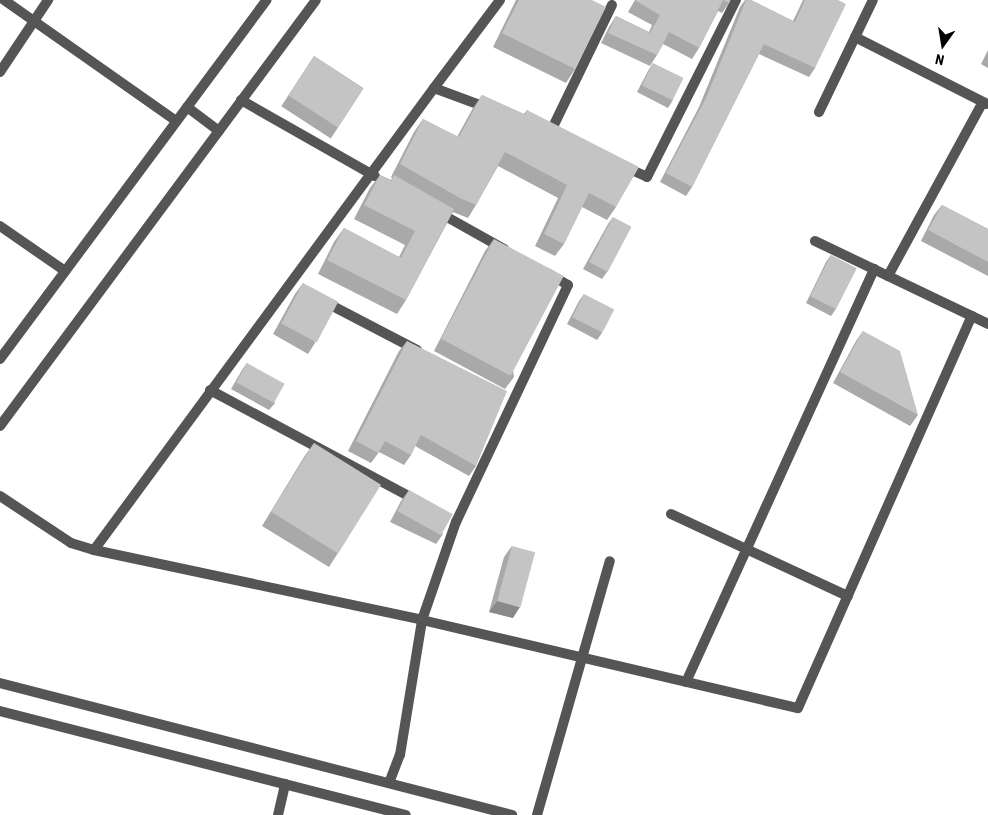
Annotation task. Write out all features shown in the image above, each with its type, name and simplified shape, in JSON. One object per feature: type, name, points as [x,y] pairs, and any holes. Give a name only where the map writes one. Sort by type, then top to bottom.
[{"type":"street","points":[[4,0],[176,121]]},
{"type":"street","points":[[0,72],[48,0]]},
{"type":"street","points":[[0,359],[267,0]]},
{"type":"street","points":[[0,426],[316,0]]},
{"type":"street","points":[[94,550],[210,390],[294,286],[371,174],[500,0]]},
{"type":"street","points":[[612,160],[647,177],[736,0]]},
{"type":"street","points":[[819,112],[873,0]]},
{"type":"street","points":[[551,131],[612,5]]},
{"type":"street","points":[[855,37],[985,103],[888,276]]},
{"type":"street","points":[[434,88],[501,111]]},
{"type":"street","points":[[242,100],[388,184]]},
{"type":"street","points":[[187,107],[219,131]]},
{"type":"street","points":[[431,208],[517,256]]},
{"type":"street","points":[[0,226],[65,271]]},
{"type":"street","points":[[815,241],[988,324]]},
{"type":"street","points":[[389,784],[400,755],[422,620],[452,519],[515,402],[568,285],[534,266]]},
{"type":"street","points":[[686,682],[874,269]]},
{"type":"street","points":[[316,297],[428,356]]},
{"type":"street","points":[[0,496],[72,543],[94,550],[422,620],[798,708],[972,316]]},
{"type":"street","points":[[210,390],[430,508]]},
{"type":"street","points":[[498,392],[515,402]]},
{"type":"street","points":[[671,514],[848,596]]},
{"type":"street","points":[[537,815],[580,657],[610,561]]},
{"type":"street","points":[[0,683],[512,815]]},
{"type":"street","points":[[0,711],[406,815]]},
{"type":"street","points":[[278,815],[285,784]]},
{"type":"building","points":[[519,0],[592,0],[606,7],[575,69],[502,33]]},
{"type":"building","points":[[636,0],[723,0],[699,48],[669,32],[657,55],[608,33],[616,16],[650,33],[660,15]]},
{"type":"building","points":[[746,0],[751,0],[795,22],[805,0],[838,0],[846,4],[815,68],[764,44],[692,187],[666,173],[706,98]]},
{"type":"building","points":[[314,56],[363,88],[338,128],[288,95]]},
{"type":"building","points":[[653,63],[684,78],[673,100],[642,85]]},
{"type":"building","points":[[482,95],[525,115],[527,110],[639,167],[616,207],[589,193],[564,244],[544,234],[567,185],[505,152],[476,205],[400,164],[423,119],[459,137]]},
{"type":"building","points":[[380,175],[391,181],[394,175],[454,209],[406,300],[327,260],[344,228],[401,258],[415,231],[364,205]]},
{"type":"building","points":[[942,205],[988,229],[988,262],[928,230]]},
{"type":"building","points":[[613,217],[632,227],[608,272],[589,262]]},
{"type":"building","points":[[494,239],[564,276],[511,376],[441,339]]},
{"type":"building","points":[[831,255],[857,268],[836,309],[810,296]]},
{"type":"building","points":[[303,283],[338,302],[317,342],[281,324]]},
{"type":"building","points":[[584,294],[614,309],[602,333],[572,317]]},
{"type":"building","points":[[863,331],[900,351],[918,415],[840,372]]},
{"type":"building","points":[[407,341],[507,391],[476,466],[421,435],[411,455],[385,441],[378,453],[356,441]]},
{"type":"building","points":[[247,363],[285,384],[274,403],[236,382]]},
{"type":"building","points":[[314,443],[381,485],[338,554],[271,512]]},
{"type":"building","points":[[409,490],[453,514],[441,535],[397,511]]},
{"type":"building","points":[[512,546],[535,552],[520,607],[497,601]]}]
